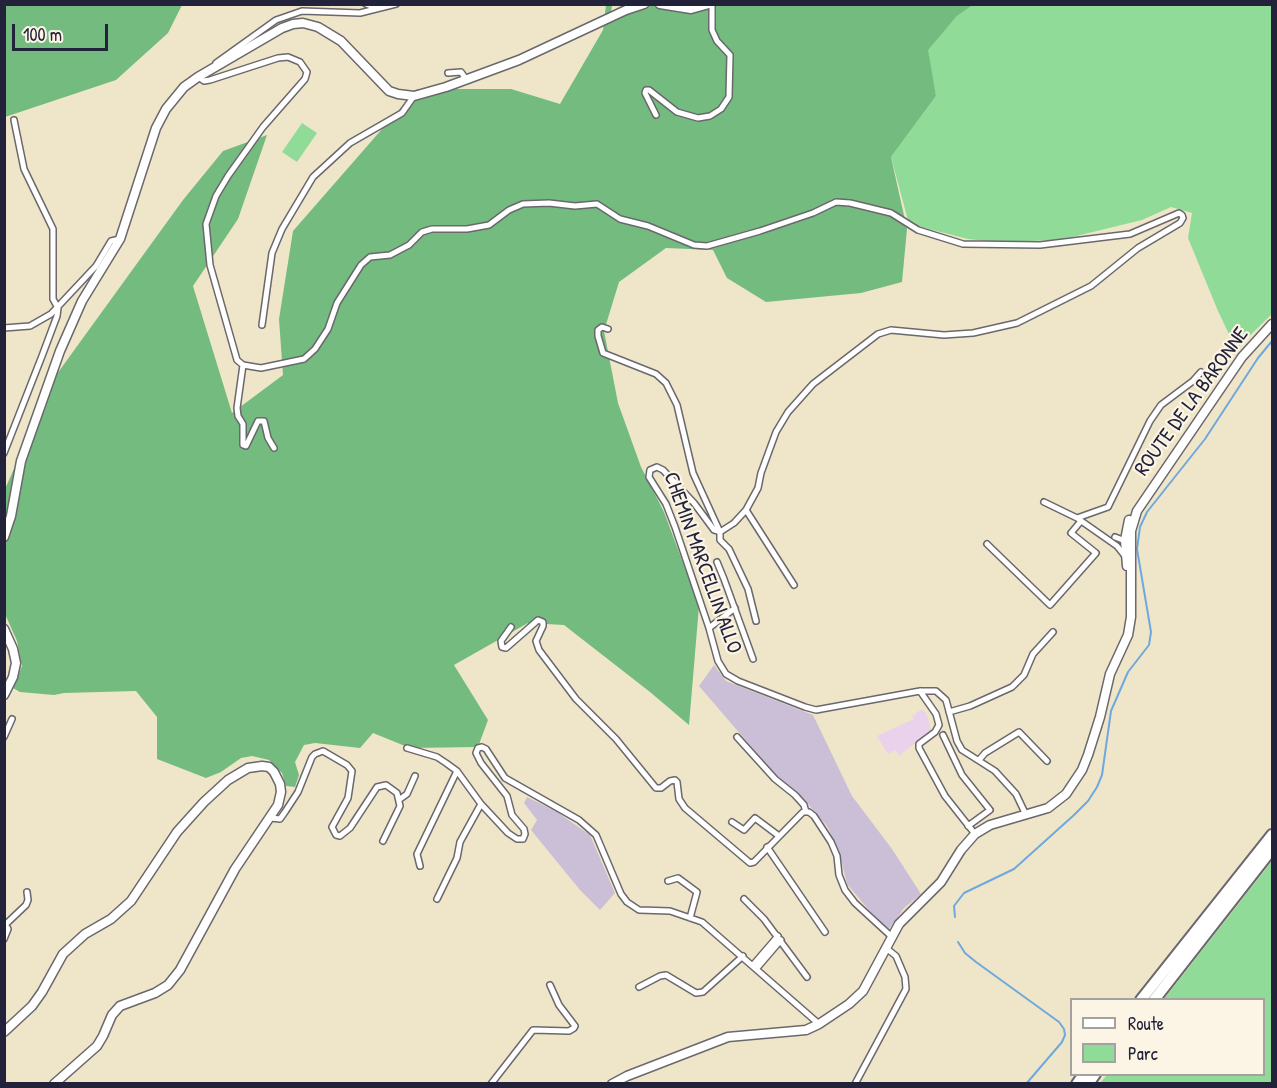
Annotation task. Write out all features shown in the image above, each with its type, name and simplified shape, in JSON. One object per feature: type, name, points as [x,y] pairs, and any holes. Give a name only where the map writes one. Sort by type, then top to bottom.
[{"type":"highway","points":[[1142,998],[1272,835]]},
{"type":"highway","points":[[1155,998],[1272,849]]},
{"type":"main road","points":[[4,537],[11,516],[21,461],[51,373],[81,301],[120,239],[156,128],[172,101],[184,87],[288,26],[299,23],[318,27],[341,41],[357,55],[386,88],[398,94],[414,96],[519,60],[626,10],[645,4]]},
{"type":"main road","points":[[660,4],[691,9],[710,4]]},
{"type":"main road","name":"ROUTE DE LA BARONNE","points":[[612,1083],[728,1037],[795,1031],[819,1024],[849,1004],[863,990],[904,917],[942,882],[975,834],[990,825],[1057,803],[1066,794],[1082,770],[1093,741],[1110,674],[1128,635],[1131,617],[1131,589],[1129,560],[1124,538],[1142,502],[1242,357],[1272,324]]},
{"type":"main road","points":[[4,629],[14,649],[16,663],[13,677],[4,694]]},
{"type":"main road","points":[[4,1032],[32,1006],[63,954],[80,938],[111,918],[131,901],[183,824],[228,780],[255,766],[269,767],[278,776],[280,792],[278,805],[235,869],[184,963],[171,981],[155,993],[120,1005],[112,1015],[97,1046],[54,1083]]},
{"type":"street","points":[[366,4],[377,9]]},
{"type":"street","points":[[215,67],[217,62],[276,20],[302,10],[360,13],[396,4]]},
{"type":"street","points":[[656,115],[645,93],[646,90],[677,112],[698,118],[710,116],[721,109],[729,97],[730,55],[717,41],[712,30],[710,4]]},
{"type":"street","points":[[198,77],[204,81],[210,80],[278,58],[288,57],[300,62],[307,72],[305,79],[263,127],[228,176],[216,196],[206,225],[210,265],[237,360],[243,365],[237,408],[238,416],[243,424],[243,445],[246,446],[258,421],[264,421],[274,448]]},
{"type":"street","points":[[448,74],[461,72],[466,79]]},
{"type":"street","points":[[262,325],[272,253],[282,229],[312,177],[350,143],[402,113],[414,96]]},
{"type":"street","points":[[4,453],[57,316],[57,308],[53,299],[53,229],[24,169],[14,120]]},
{"type":"street","name":"CHEMIN MARCELLIN ALLO","points":[[243,365],[261,368],[304,359],[315,349],[328,329],[337,303],[361,265],[370,257],[390,255],[409,244],[422,232],[432,229],[467,229],[489,225],[508,210],[523,204],[549,203],[575,206],[597,204],[620,219],[648,226],[694,245],[707,246],[813,213],[836,201],[891,213],[918,230],[963,244],[1040,245],[1130,234],[1179,213],[1183,218],[1180,223],[1138,248],[1091,286],[1017,324],[972,333],[944,335],[891,330],[878,334],[813,384],[788,412],[760,473],[758,488],[746,510],[734,523],[720,532],[714,530],[694,502],[663,470],[657,467],[650,470],[649,477],[666,504],[675,527],[718,661],[726,674],[738,681],[816,710],[920,691]]},
{"type":"street","points":[[4,328],[30,326],[39,322],[57,308],[96,266],[111,241],[120,239]]},
{"type":"street","points":[[608,329],[602,327],[598,330],[603,353],[656,374],[666,383],[677,405],[693,473],[720,532],[720,540],[729,549],[748,589],[756,621]]},
{"type":"street","points":[[987,544],[1050,605],[1096,553],[1071,533],[1079,520],[1108,507],[1150,420],[1161,405],[1193,381],[1201,372]]},
{"type":"street","points":[[1044,502],[1079,520],[1104,537],[1124,538],[1129,560]]},
{"type":"street","points":[[746,510],[794,585]]},
{"type":"street","points":[[717,562],[753,659]]},
{"type":"street","points":[[709,628],[735,608]]},
{"type":"street","points":[[511,627],[501,641],[502,647],[506,648],[538,621],[543,621],[536,641],[539,650],[576,699],[616,739],[656,788],[661,788],[675,780],[679,799],[685,808],[750,863],[754,862],[803,812],[806,812]]},
{"type":"street","points":[[949,712],[970,706],[1012,687],[1024,675],[1033,654],[1053,632]]},
{"type":"street","points":[[975,834],[945,796],[919,748],[919,744],[935,732],[939,725],[936,714],[920,691],[930,690],[941,694],[946,700],[957,741],[962,750],[990,766],[1016,794],[1026,815]]},
{"type":"street","points":[[4,737],[12,719]]},
{"type":"street","points":[[979,760],[985,753],[1019,732],[1047,761]]},
{"type":"street","points":[[943,735],[962,775],[990,810],[968,826]]},
{"type":"street","points":[[737,736],[775,779],[795,795],[804,805],[806,812],[813,816],[831,842],[837,856],[839,875],[845,890],[855,903],[892,937]]},
{"type":"street","points":[[407,748],[437,757],[457,771],[481,804],[508,832],[517,839],[523,839],[524,829],[512,815],[507,796],[476,753],[477,748],[486,749],[505,778],[579,820],[596,835],[621,894],[627,902],[639,910],[670,910],[702,922],[819,1024]]},
{"type":"street","points":[[271,818],[280,819],[293,802],[312,757],[319,752],[329,753],[348,765],[352,771],[348,798],[332,827],[336,835],[340,836],[350,828],[377,787],[382,785],[391,787],[400,799],[400,806],[383,841]]},
{"type":"street","points":[[420,866],[417,854],[457,771]]},
{"type":"street","points":[[400,799],[406,794],[415,776]]},
{"type":"street","points":[[437,899],[457,858],[460,842],[481,804]]},
{"type":"street","points":[[732,822],[744,831],[755,818],[779,836]]},
{"type":"street","points":[[767,848],[825,932]]},
{"type":"street","points":[[668,881],[678,878],[697,892],[690,918]]},
{"type":"street","points":[[4,939],[8,929],[5,923],[26,905],[27,892]]},
{"type":"street","points":[[744,899],[764,919],[807,977]]},
{"type":"street","points":[[755,966],[779,938]]},
{"type":"street","points":[[855,1083],[906,990],[907,982],[896,956],[886,948]]},
{"type":"street","points":[[639,987],[666,975],[696,993],[704,992],[743,956]]},
{"type":"street","points":[[491,1083],[533,1030],[569,1031],[574,1028],[575,1026],[559,1005],[550,985]]},
{"type":"shaded area","points":[[714,665],[726,681],[813,715],[852,796],[892,849],[921,894],[904,908],[889,929],[847,884],[839,851],[827,826],[760,757],[699,686]]},
{"type":"shaded area","points":[[922,709],[927,715],[931,730],[899,756],[896,750],[888,754],[877,736],[914,719],[912,716]]},
{"type":"shaded area","points":[[527,797],[557,812],[590,835],[615,893],[600,910],[580,890],[531,830],[537,820],[524,803]]},
{"type":"green space","points":[[631,4],[973,5],[957,16],[928,50],[936,96],[891,157],[907,229],[902,282],[861,293],[766,302],[727,278],[713,250],[666,248],[619,282],[604,331],[618,403],[641,467],[664,512],[699,606],[689,725],[564,625],[528,623],[454,665],[488,720],[478,747],[410,748],[373,733],[360,748],[315,743],[304,745],[295,762],[299,775],[295,787],[286,786],[282,773],[269,760],[252,756],[241,758],[221,772],[206,778],[157,759],[157,717],[136,691],[54,695],[20,692],[13,688],[22,666],[17,641],[5,614],[5,489],[54,378],[183,200],[223,151],[267,135],[238,219],[193,286],[232,413],[283,375],[279,319],[293,231],[417,89],[511,89],[560,104],[603,30],[606,5],[612,5],[611,13]]},
{"type":"green space","points":[[4,5],[182,5],[168,33],[116,80],[5,117]]},
{"type":"green space","points":[[973,5],[1272,5],[1272,314],[1236,349],[1188,238],[1192,213],[1171,207],[1142,220],[1060,240],[995,242],[968,239],[909,224],[891,157],[936,96],[927,50],[957,16]]},
{"type":"green space","points":[[302,123],[317,133],[297,162],[282,152]]},
{"type":"green space","points":[[1272,861],[1272,1083],[1100,1083],[1106,1076],[1265,1076],[1265,998],[1165,998]]},
{"type":"waterway","points":[[955,917],[954,906],[964,893],[1014,869],[1074,815],[1088,801],[1097,787],[1102,775],[1111,711],[1128,672],[1149,645],[1151,632],[1137,549],[1140,527],[1147,512],[1205,439],[1258,358],[1272,341]]},
{"type":"waterway","points":[[958,942],[965,953],[1059,1022],[1064,1029],[1065,1035],[1062,1042],[1026,1084]]}]
